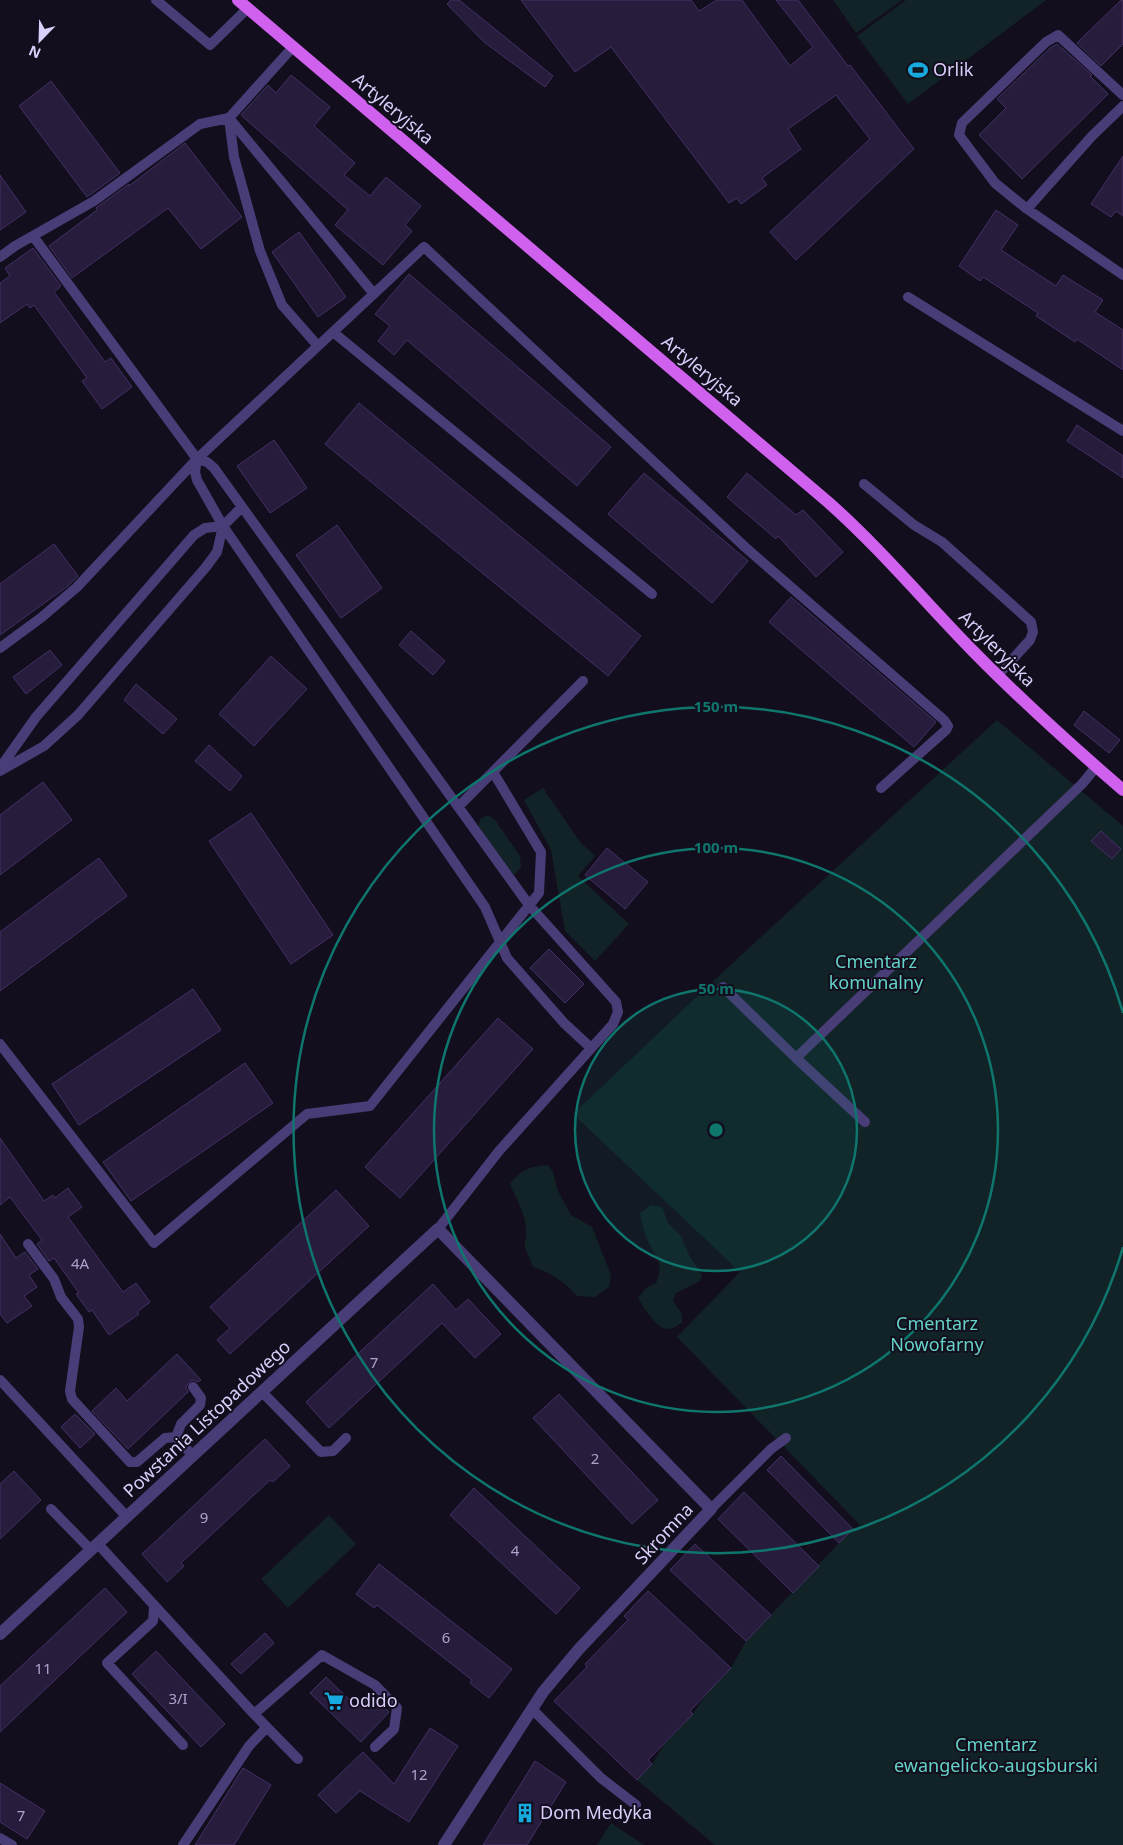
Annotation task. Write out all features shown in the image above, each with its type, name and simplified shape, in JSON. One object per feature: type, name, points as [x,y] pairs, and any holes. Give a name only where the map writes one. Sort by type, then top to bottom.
[{"type":"main road","name":"Artyleryjska","points":[[243,4],[828,502],[889,561],[997,676],[1123,790]]},
{"type":"street","name":"Powstania Listopadowego","points":[[0,1634],[438,1229]]},
{"type":"street","name":"Skromna","points":[[438,1229],[711,1509],[580,1649],[543,1692],[444,1845]]},
{"type":"lane","points":[[156,0],[210,45],[243,4]]},
{"type":"lane","points":[[1123,94],[1058,35],[1046,42],[962,124],[959,135],[995,183],[1027,208],[1123,275]]},
{"type":"lane","points":[[0,257],[94,201],[200,124],[228,118],[293,47]]},
{"type":"lane","points":[[1027,208],[1092,136],[1123,106]]},
{"type":"lane","points":[[228,118],[374,294]]},
{"type":"lane","points":[[228,118],[234,157],[260,251],[282,305],[318,346]]},
{"type":"lane","points":[[33,236],[196,459],[207,462],[214,468],[529,905],[616,1002],[618,1012],[613,1024],[499,1151],[438,1229]]},
{"type":"lane","points":[[0,648],[42,617],[77,587],[196,459],[424,247],[745,547],[944,720],[948,726],[946,730],[882,788]]},
{"type":"lane","points":[[908,297],[1123,431]]},
{"type":"lane","points":[[333,332],[652,594]]},
{"type":"lane","points":[[196,459],[195,472],[197,480],[223,526],[485,907],[507,958],[564,1023],[591,1048]]},
{"type":"lane","points":[[864,484],[914,525],[942,542],[1031,622],[1034,632],[1030,640],[997,676]]},
{"type":"lane","points":[[0,770],[44,746],[78,715],[217,552],[223,526],[242,506]]},
{"type":"lane","points":[[0,770],[36,717],[194,535],[205,528],[223,526]]},
{"type":"lane","points":[[458,807],[583,681]]},
{"type":"lane","points":[[796,1058],[1082,784],[1096,767]]},
{"type":"lane","points":[[0,1044],[154,1243],[306,1114],[370,1106],[499,941],[539,893],[542,852],[493,772]]},
{"type":"lane","points":[[723,988],[865,1122]]},
{"type":"lane","points":[[28,1244],[54,1279],[61,1297],[78,1319],[79,1327],[70,1390],[72,1399],[130,1462],[137,1462],[165,1438],[176,1437]]},
{"type":"lane","points":[[0,1380],[127,1517]]},
{"type":"lane","points":[[176,1437],[181,1424],[200,1405],[202,1398],[193,1387]]},
{"type":"lane","points":[[262,1392],[321,1452],[333,1451],[346,1438]]},
{"type":"lane","points":[[176,1437],[193,1456]]},
{"type":"lane","points":[[711,1509],[771,1449],[786,1438]]},
{"type":"lane","points":[[51,1509],[94,1547],[154,1607],[266,1728],[298,1759]]},
{"type":"lane","points":[[154,1607],[152,1621],[107,1664],[183,1745]]},
{"type":"lane","points":[[254,1714],[322,1655],[375,1685],[397,1708],[394,1728],[375,1747]]},
{"type":"lane","points":[[532,1709],[601,1778],[636,1805]]},
{"type":"lane","points":[[183,1845],[249,1746],[266,1728]]},
{"type":"lane","points":[[0,1838],[12,1845]]},
{"type":"green space","points":[[833,0],[902,0],[856,33]]},
{"type":"green space","name":"Orlik","points":[[906,0],[1046,0],[908,104],[857,36]]},
{"type":"green space","points":[[997,720],[1123,826],[1123,1845],[715,1845],[637,1780],[652,1764],[665,1743],[693,1714],[707,1693],[731,1668],[746,1641],[839,1543],[853,1529],[860,1525],[677,1337],[740,1272],[573,1114],[724,971]]},
{"type":"green space","points":[[543,788],[580,842],[595,856],[578,876],[629,924],[595,961],[565,931],[551,850],[524,800]]},
{"type":"green space","points":[[488,815],[495,820],[520,856],[521,867],[515,875],[511,873],[478,829],[480,819]]},
{"type":"green space","points":[[548,1165],[553,1172],[558,1191],[571,1215],[592,1227],[611,1275],[609,1287],[595,1297],[577,1296],[557,1278],[533,1267],[524,1245],[526,1237],[525,1222],[510,1184],[518,1175],[526,1170],[536,1166]]},
{"type":"green space","points":[[651,1205],[662,1207],[668,1223],[681,1236],[689,1255],[702,1275],[700,1281],[676,1293],[673,1301],[682,1314],[682,1323],[670,1329],[664,1328],[655,1322],[638,1298],[646,1288],[656,1283],[659,1271],[659,1262],[646,1236],[640,1213]]},
{"type":"green space","points":[[329,1515],[356,1544],[288,1608],[261,1579]]},
{"type":"green space","points":[[611,1823],[644,1845],[597,1845]]},
{"type":"building","points":[[451,0],[459,0],[553,76],[545,87],[484,42],[447,4]]},
{"type":"building","points":[[521,0],[691,0],[699,11],[717,0],[742,0],[790,66],[813,47],[776,0],[798,0],[914,149],[796,260],[770,232],[870,139],[836,95],[788,129],[801,149],[762,178],[767,185],[741,204],[737,198],[729,203],[611,47],[575,72]]},
{"type":"building","points":[[1123,0],[1123,44],[1101,66],[1077,43]]},
{"type":"building","points":[[1057,44],[1092,75],[1090,76],[1108,94],[1022,179],[979,135],[1006,108],[997,99],[1050,48]]},
{"type":"building","points":[[291,75],[330,107],[314,126],[355,163],[344,175],[370,196],[386,177],[421,206],[405,225],[412,231],[383,265],[335,225],[348,210],[241,115],[268,85],[276,93]]},
{"type":"building","points":[[51,81],[120,173],[87,197],[19,106]]},
{"type":"building","points":[[185,143],[242,217],[201,249],[168,208],[72,278],[49,246],[97,210],[96,208],[129,184],[129,186]]},
{"type":"building","points":[[1123,156],[1123,216],[1116,211],[1111,217],[1091,204]]},
{"type":"building","points":[[0,175],[26,212],[0,230]]},
{"type":"building","points":[[996,210],[1018,225],[1001,250],[1056,286],[1063,275],[1103,300],[1095,312],[1123,330],[1123,370],[1077,339],[1075,342],[1036,316],[1038,313],[983,277],[980,281],[959,266]]},
{"type":"building","points":[[299,232],[346,297],[318,317],[272,252]]},
{"type":"building","points":[[33,248],[61,286],[54,292],[105,362],[111,358],[132,387],[102,409],[82,381],[87,378],[34,305],[30,308],[27,304],[0,323],[0,283],[10,276],[5,268]]},
{"type":"building","points":[[409,274],[611,447],[577,486],[407,340],[394,355],[378,341],[390,326],[375,314]]},
{"type":"building","points":[[359,403],[641,636],[608,676],[325,444]]},
{"type":"building","points":[[1077,425],[1123,456],[1123,478],[1067,441]]},
{"type":"building","points":[[274,440],[307,488],[270,513],[237,466]]},
{"type":"building","points":[[644,473],[748,561],[712,603],[608,514]]},
{"type":"building","points":[[747,473],[796,515],[803,510],[843,552],[816,577],[778,536],[776,539],[727,497]]},
{"type":"building","points":[[337,525],[382,588],[341,618],[296,555]]},
{"type":"building","points":[[54,544],[78,576],[68,586],[0,635],[0,584]]},
{"type":"building","points":[[791,597],[936,722],[914,747],[769,622]]},
{"type":"building","points":[[411,631],[445,661],[433,675],[399,645]]},
{"type":"building","points":[[50,650],[62,665],[26,694],[13,677]]},
{"type":"building","points":[[271,656],[307,689],[254,746],[219,714]]},
{"type":"building","points":[[136,684],[177,719],[163,734],[124,700]]},
{"type":"building","points":[[1084,711],[1120,740],[1109,753],[1074,725]]},
{"type":"building","points":[[209,745],[242,776],[230,791],[195,761]]},
{"type":"building","points":[[43,782],[72,820],[0,875],[0,815]]},
{"type":"building","points":[[251,813],[333,935],[291,964],[209,841]]},
{"type":"building","points":[[1101,831],[1121,849],[1112,859],[1091,841]]},
{"type":"building","points":[[607,848],[648,882],[625,909],[585,875]]},
{"type":"building","points":[[99,858],[127,896],[0,991],[0,932]]},
{"type":"building","points":[[549,949],[584,984],[565,1003],[530,968]]},
{"type":"building","points":[[193,989],[221,1030],[79,1125],[52,1084]]},
{"type":"building","points":[[498,1018],[533,1049],[400,1198],[365,1167]]},
{"type":"building","points":[[245,1063],[273,1103],[131,1201],[103,1162]]},
{"type":"building","points":[[0,1138],[44,1201],[53,1195],[55,1198],[68,1188],[82,1207],[68,1217],[123,1292],[136,1283],[150,1302],[137,1312],[139,1314],[109,1335],[92,1310],[89,1312],[76,1294],[79,1293],[54,1258],[49,1261],[37,1244],[42,1240],[10,1197],[0,1205]]},
{"type":"building","points":[[336,1190],[369,1226],[230,1354],[217,1340],[230,1328],[210,1307]]},
{"type":"building","points":[[0,1234],[16,1258],[25,1252],[38,1269],[29,1275],[37,1287],[24,1296],[32,1306],[7,1323],[0,1314]]},
{"type":"building","points":[[433,1284],[456,1310],[468,1299],[501,1334],[475,1358],[442,1323],[329,1428],[306,1402]]},
{"type":"building","points":[[177,1354],[201,1380],[189,1382],[186,1387],[188,1392],[128,1449],[92,1411],[116,1388],[127,1401]]},
{"type":"building","points":[[559,1394],[658,1500],[632,1524],[533,1418]]},
{"type":"building","points":[[75,1414],[95,1434],[80,1448],[61,1427]]},
{"type":"building","points":[[265,1439],[290,1466],[273,1482],[270,1480],[181,1563],[184,1566],[167,1582],[142,1554]]},
{"type":"building","points":[[781,1456],[853,1529],[839,1543],[767,1470]]},
{"type":"building","points":[[14,1471],[41,1500],[0,1539],[0,1484]]},
{"type":"building","points":[[474,1488],[580,1588],[556,1614],[450,1515]]},
{"type":"building","points":[[744,1492],[819,1566],[793,1593],[718,1519]]},
{"type":"building","points":[[695,1544],[771,1615],[746,1641],[670,1570]]},
{"type":"building","points":[[379,1564],[512,1669],[489,1698],[470,1683],[472,1680],[377,1605],[374,1608],[356,1594]]},
{"type":"building","points":[[105,1588],[127,1612],[0,1732],[0,1686]]},
{"type":"building","points":[[648,1591],[731,1668],[690,1711],[693,1714],[648,1760],[652,1764],[637,1780],[554,1701],[587,1667],[585,1664],[628,1620],[624,1616]]},
{"type":"building","points":[[265,1633],[274,1643],[241,1674],[231,1664]]},
{"type":"building","points":[[156,1651],[225,1724],[201,1747],[132,1674]]},
{"type":"building","points":[[326,1677],[358,1708],[371,1695],[389,1712],[361,1742],[310,1693]]},
{"type":"building","points":[[430,1728],[458,1746],[409,1822],[360,1791],[336,1813],[318,1795],[363,1752],[394,1784]]},
{"type":"building","name":"Dom Medyka","points":[[535,1761],[566,1782],[527,1845],[483,1845]]},
{"type":"building","points":[[243,1768],[271,1785],[234,1845],[195,1845]]},
{"type":"building","points":[[0,1783],[45,1811],[27,1839],[0,1822]]},
{"type":"place","name":"Orlik","points":[[918,70]]},
{"type":"place","name":"odido","points":[[334,1701]]},
{"type":"place","name":"Dom Medyka","points":[[525,1813]]},
{"type":"park label","name":"Cmentarz komunalny","points":[[876,972]]},
{"type":"park label","name":"Cmentarz Nowofarny","points":[[937,1334]]},
{"type":"park label","name":"Cmentarz ewangelicko-augsburski","points":[[996,1755]]}]
